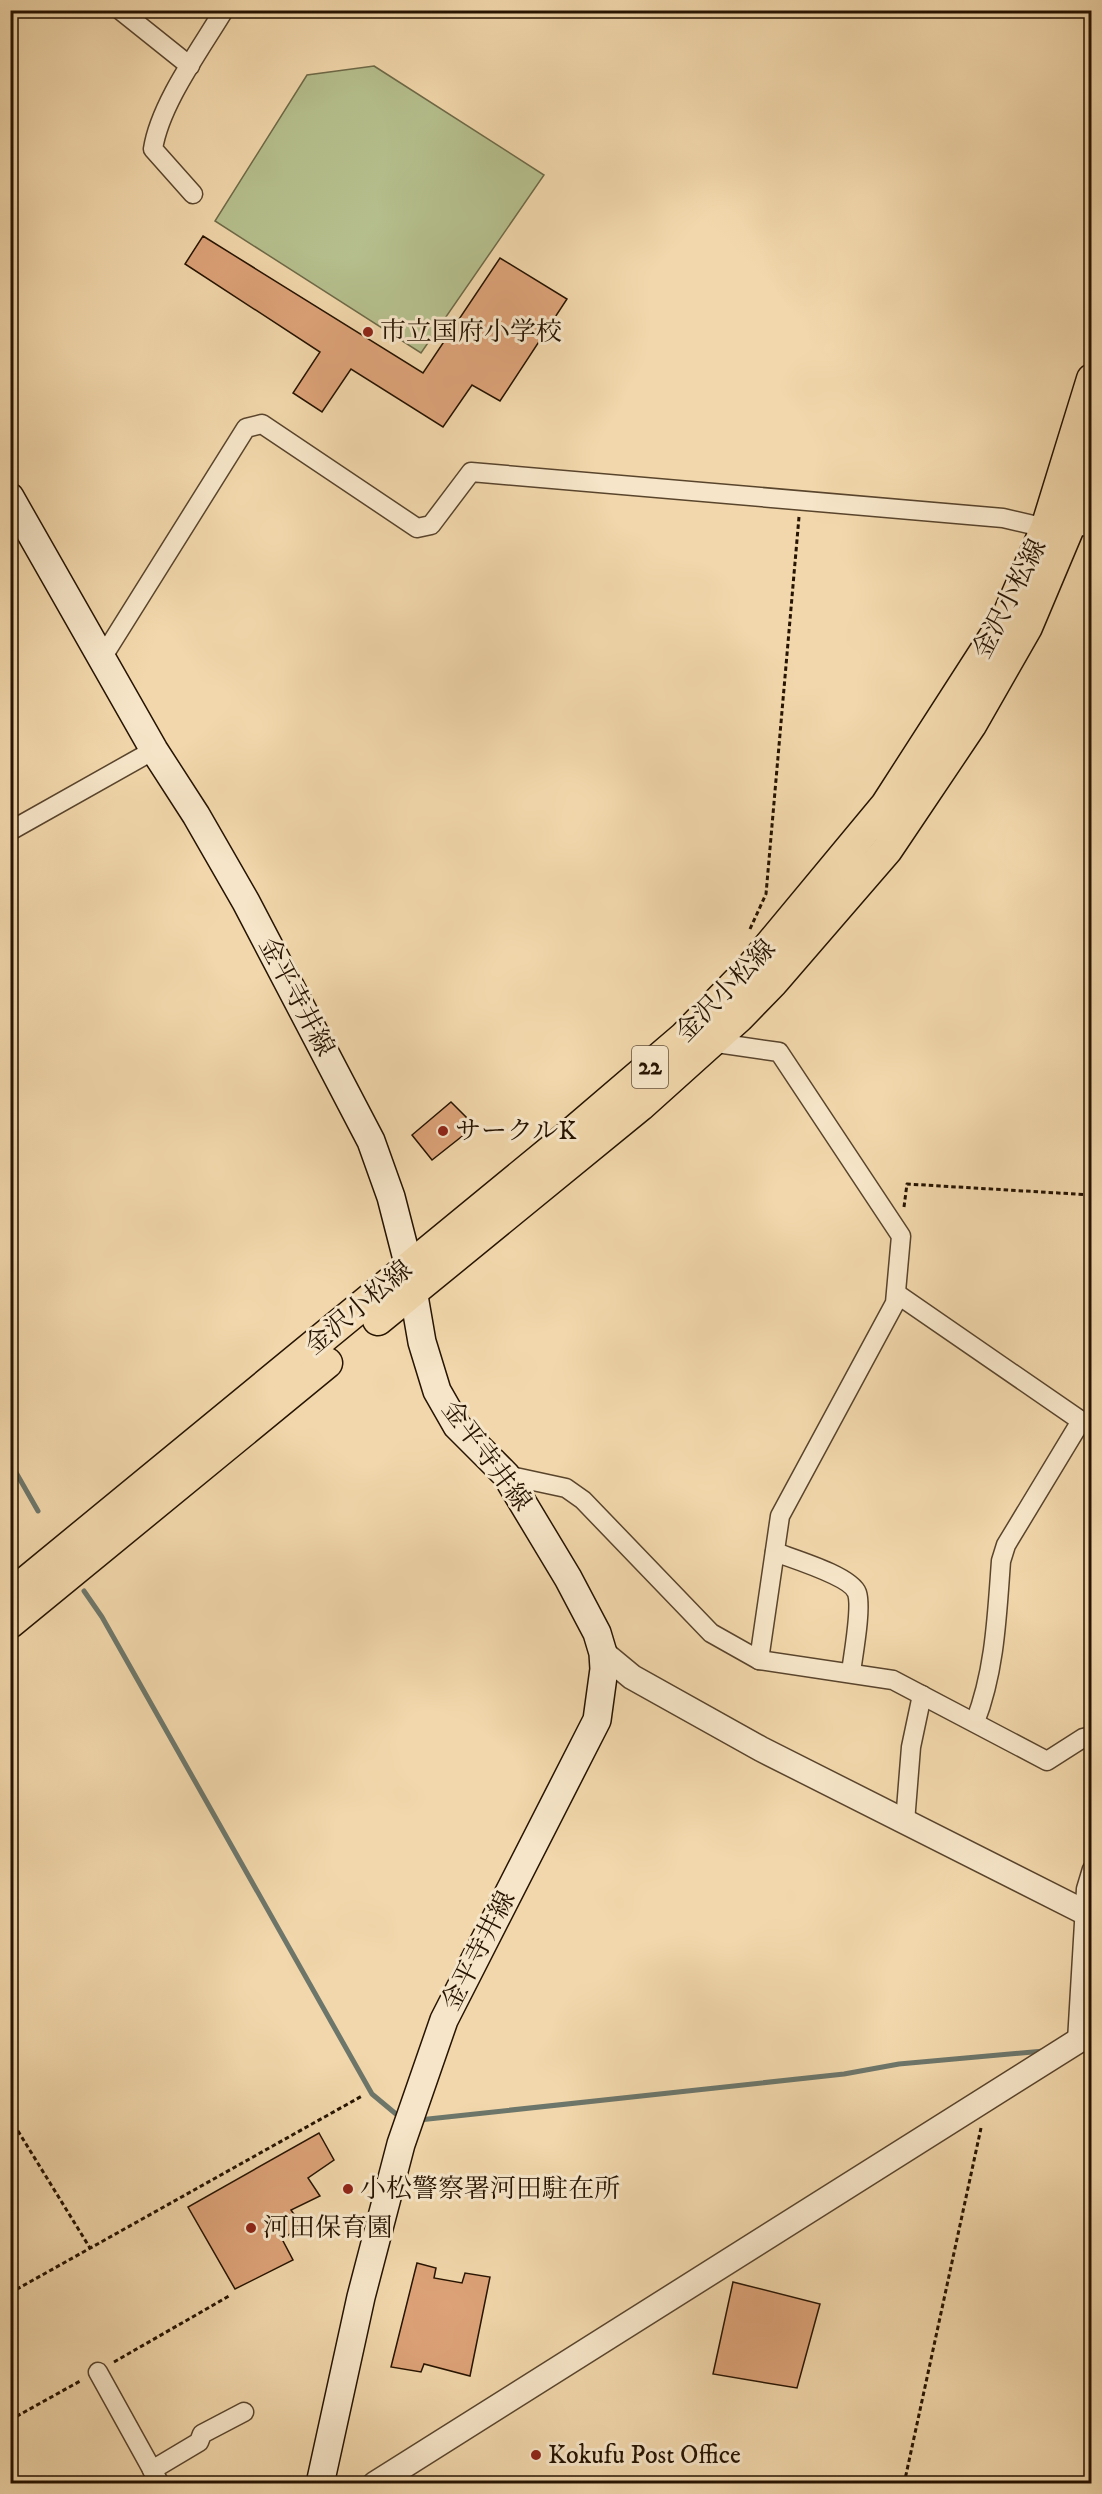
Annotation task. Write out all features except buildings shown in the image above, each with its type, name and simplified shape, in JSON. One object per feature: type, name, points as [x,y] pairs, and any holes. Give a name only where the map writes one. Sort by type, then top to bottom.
[{"type":"main road","name":"金沢小松線","points":[[10,1623],[411,1279],[560,1143],[684,1037],[750,969],[886,805],[1007,617],[1069,527],[1092,379]]},
{"type":"main road","name":"金沢小松線","points":[[10,1595],[365,1305],[411,1279],[640,1106],[773,982],[887,850],[971,725],[1027,627],[1069,527],[1092,454]]},
{"type":"main road","name":"金平寺井線","points":[[10,497],[153,750],[196,815],[246,902],[371,1141],[391,1197],[411,1279],[422,1342],[437,1391],[457,1426],[506,1475],[568,1578],[597,1633],[603,1653],[603,1684],[597,1720],[444,2020],[409,2118],[361,2297],[320,2484]]},
{"type":"street","points":[[120,10],[190,66]]},
{"type":"street","points":[[193,194],[153,149],[156,130],[190,66],[224,10]]},
{"type":"street","points":[[102,658],[246,428],[262,424],[417,528],[430,525],[471,472],[1003,518],[1069,527]]},
{"type":"street","points":[[10,831],[153,750]]},
{"type":"street","points":[[710,1042],[779,1052],[901,1236],[895,1303],[780,1516],[759,1660]]},
{"type":"street","points":[[897,1294],[1086,1424],[1006,1545],[1001,1561],[990,1671],[984,1699],[975,1722]]},
{"type":"street","points":[[506,1475],[566,1488],[582,1500],[711,1633],[759,1660],[893,1680],[1047,1761],[1083,1738],[1092,1736]]},
{"type":"street","points":[[775,1552],[847,1581],[857,1593],[858,1626],[851,1672]]},
{"type":"street","points":[[603,1653],[632,1677],[761,1749],[905,1822],[1089,1904]]},
{"type":"street","points":[[905,1822],[911,1747],[922,1695]]},
{"type":"street","points":[[375,2484],[1084,2037],[1092,1869]]},
{"type":"street","points":[[98,2372],[156,2477],[199,2442],[202,2434],[244,2412]]},
{"type":"path","points":[[747,937],[766,894],[800,502]]},
{"type":"path","points":[[901,1236],[907,1184],[1092,1195]]},
{"type":"path","points":[[10,2293],[362,2096]]},
{"type":"path","points":[[904,2484],[988,2098]]},
{"type":"path","points":[[10,2118],[90,2248]]},
{"type":"path","points":[[10,2420],[229,2296]]},
{"type":"green space","points":[[374,66],[544,175],[421,353],[215,221],[307,75]]},
{"type":"waterway","points":[[10,1462],[38,1511]]},
{"type":"waterway","points":[[84,1591],[102,1617],[372,2094],[396,2114],[404,2116]]},
{"type":"waterway","points":[[419,2120],[844,2074],[899,2064],[1044,2051]]},
{"type":"place","name":"市立国府小学校","points":[[368,332]]},
{"type":"place","name":"サークルK","points":[[443,1131]]},
{"type":"place","name":"小松警察署河田駐在所","points":[[348,2189]]},
{"type":"place","name":"河田保育園","points":[[251,2228]]},
{"type":"place","name":"Kokufu Post Office","points":[[536,2455]]}]
